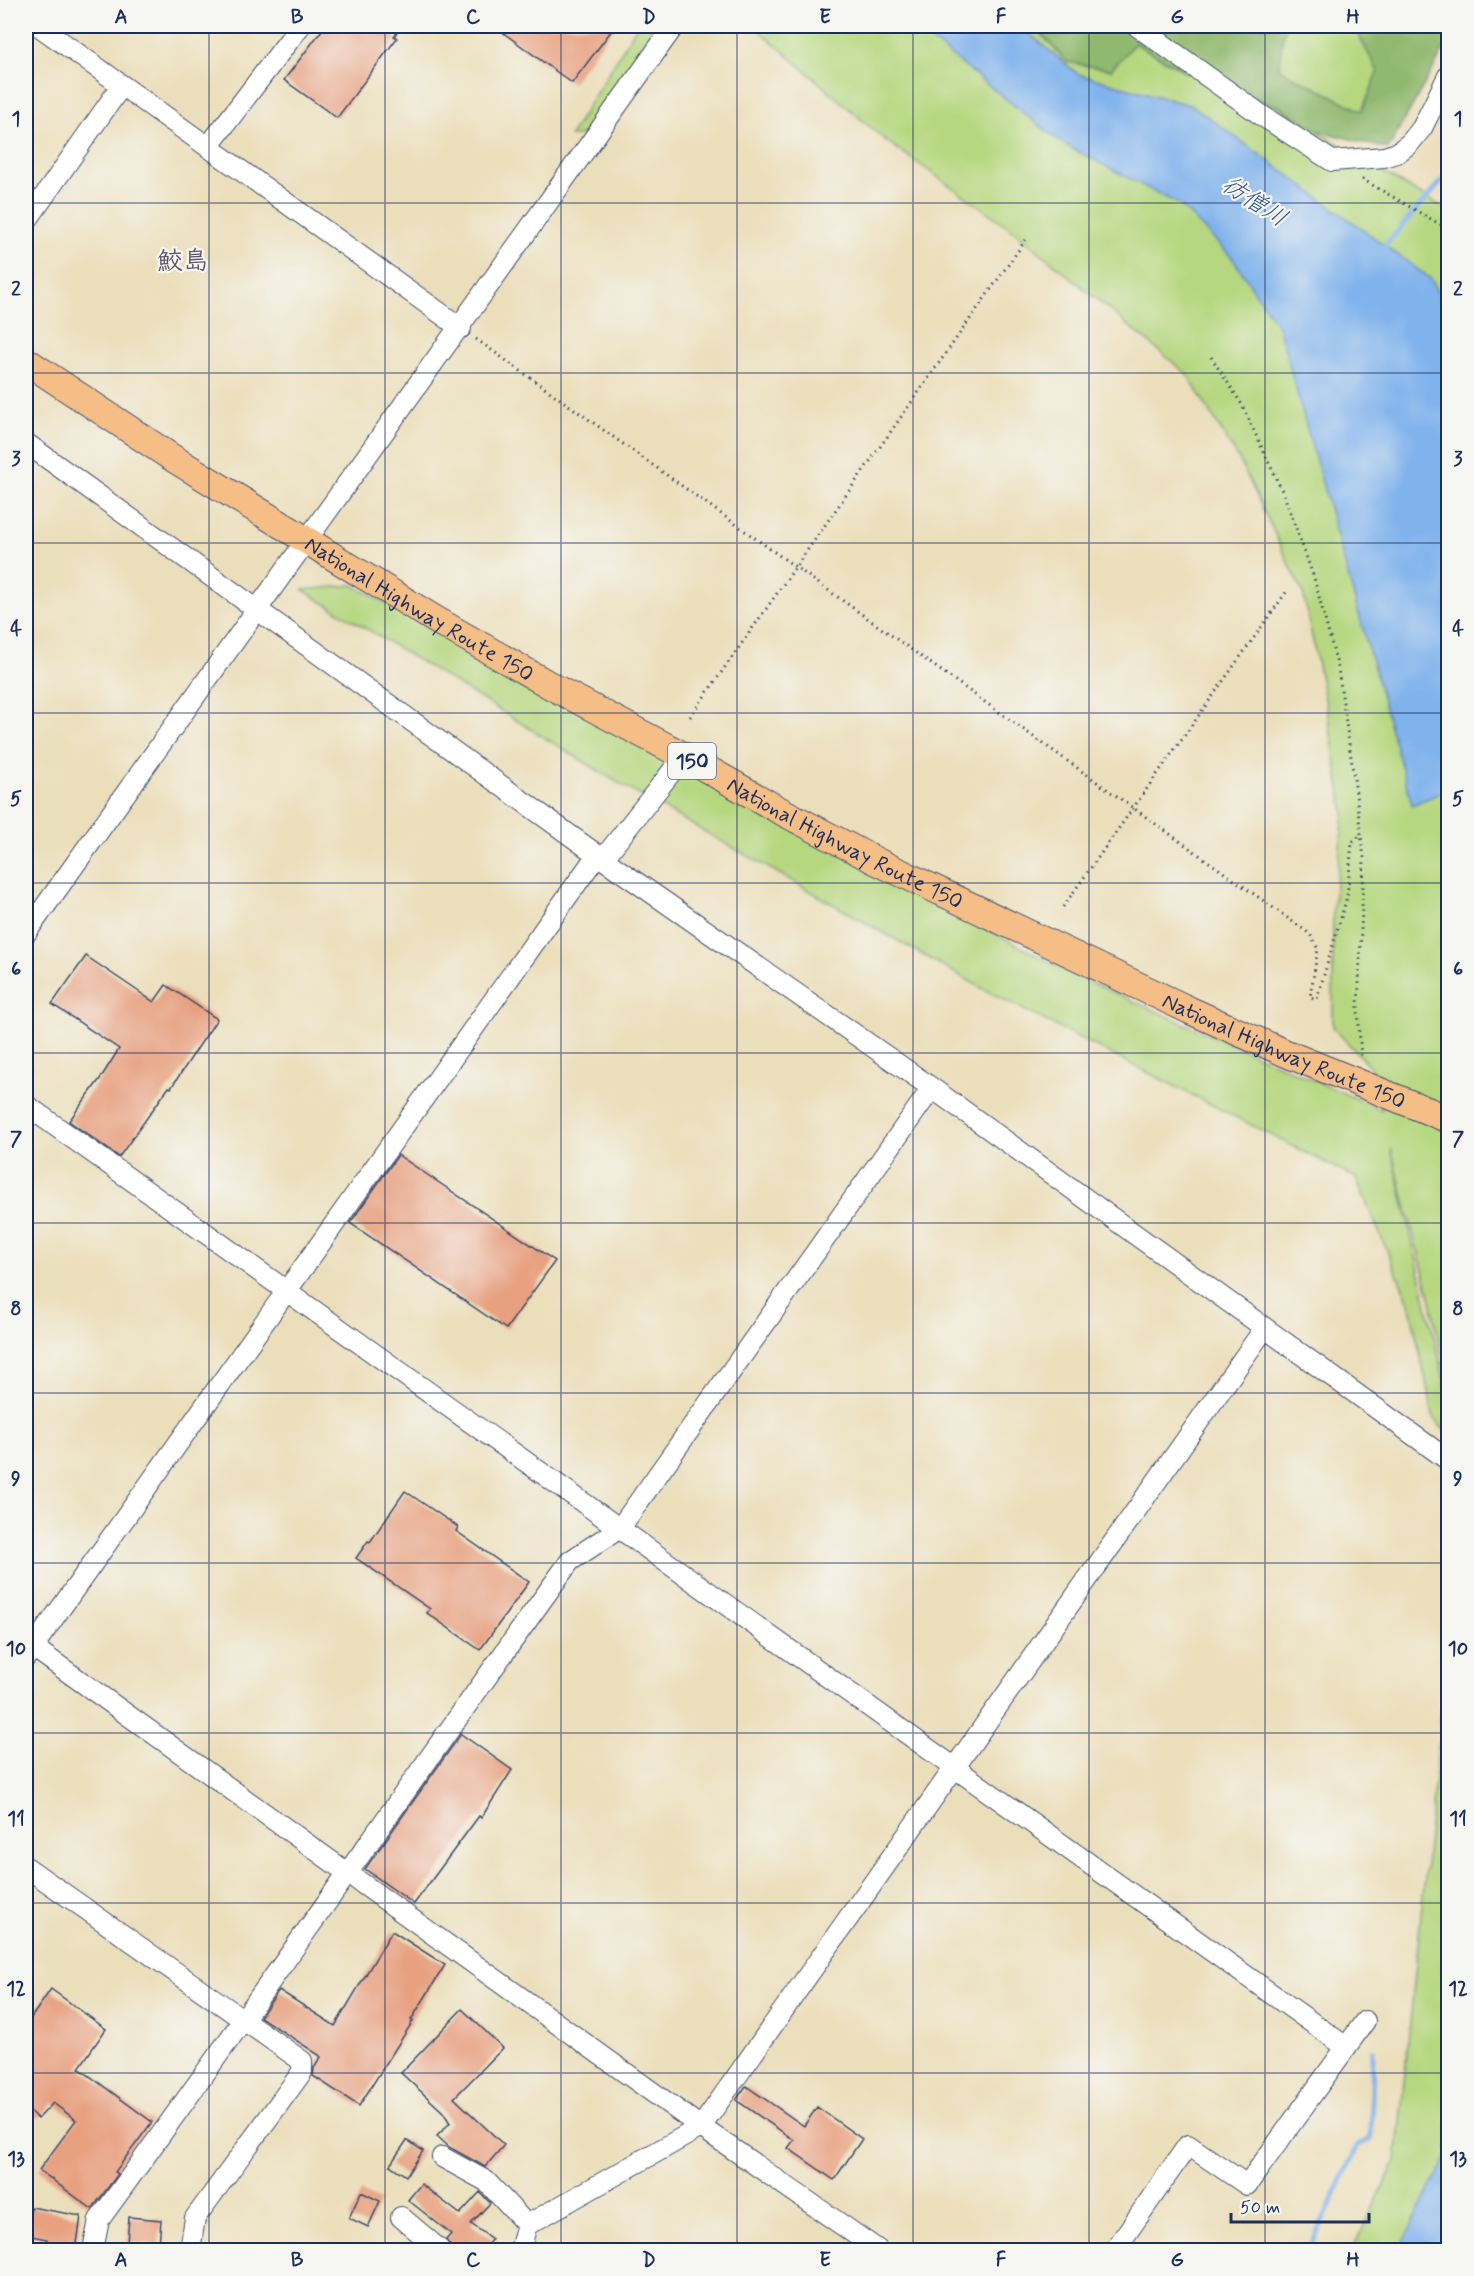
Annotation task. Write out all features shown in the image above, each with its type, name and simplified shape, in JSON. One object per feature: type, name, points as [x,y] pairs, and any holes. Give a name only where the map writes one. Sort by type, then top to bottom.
[{"type":"highway","name":"National Highway Route 150","points":[[26,361],[152,445],[436,620],[552,687],[684,756],[779,810],[969,906],[1189,1010],[1285,1053],[1449,1119]]},
{"type":"street","points":[[39,26],[461,328]]},
{"type":"street","points":[[208,147],[300,26]]},
{"type":"street","points":[[26,933],[461,328],[674,26]]},
{"type":"street","points":[[1137,26],[1264,117],[1332,161],[1384,157],[1397,153],[1410,143],[1422,128],[1449,75]]},
{"type":"street","points":[[26,222],[122,85]]},
{"type":"street","points":[[26,443],[600,857],[932,1088],[1449,1460]]},
{"type":"street","points":[[684,756],[600,857],[28,1649],[347,1872],[701,2127],[856,2244],[878,2250]]},
{"type":"street","points":[[93,2250],[99,2220],[570,1561],[620,1528],[932,1088]]},
{"type":"street","points":[[26,1105],[1346,2047]]},
{"type":"street","points":[[520,2250],[527,2225],[701,2127],[1264,1329]]},
{"type":"street","points":[[26,1867],[302,2061],[302,2072],[195,2218],[190,2250]]},
{"type":"street","points":[[1115,2250],[1188,2145],[1247,2185],[1365,2021]]},
{"type":"street","points":[[442,2157],[486,2181],[527,2225]]},
{"type":"street","points":[[401,2217],[440,2250]]},
{"type":"path","points":[[1362,179],[1449,229]]},
{"type":"path","points":[[690,717],[1027,238]]},
{"type":"path","points":[[461,328],[1310,934],[1318,950],[1310,997],[1317,999],[1347,897],[1352,842],[1361,835]]},
{"type":"path","points":[[1211,357],[1241,403],[1284,495],[1314,578],[1338,668],[1364,858],[1358,1007],[1363,1085]]},
{"type":"path","points":[[1063,907],[1287,591]]},
{"type":"green space","points":[[637,26],[658,26],[581,136],[570,136]]},
{"type":"green space","points":[[754,26],[1033,26],[1067,62],[1134,43],[1205,82],[1298,118],[1375,168],[1448,210],[1448,1390],[1431,1301],[1391,1148],[1448,1398],[1448,1434],[1434,1419],[1409,1302],[1356,1178],[987,991],[622,785],[303,590],[353,585],[768,816],[1087,981],[1382,1110],[1371,1068],[1333,1027],[1333,910],[1344,813],[1326,704],[1303,593],[1241,463],[1187,374],[1013,230],[885,140]]},
{"type":"green space","points":[[1035,26],[1178,26],[1182,29],[1191,26],[1287,26],[1283,34],[1279,69],[1362,111],[1378,72],[1354,26],[1448,26],[1448,42],[1388,149],[1317,130],[1280,107],[1204,82],[1135,43],[1111,70],[1067,62]]},
{"type":"green space","points":[[1208,26],[1448,26],[1448,34],[1383,145]]},
{"type":"green space","points":[[1448,1597],[1448,2250],[1352,2250],[1396,2161],[1439,1738]]},
{"type":"water","name":"彷僧川","points":[[913,26],[1020,26],[1078,74],[1193,106],[1431,279],[1448,314],[1448,790],[1412,805],[1279,328],[1233,259],[1180,205],[1062,143]]},
{"type":"water","points":[[1448,2154],[1448,2250],[1396,2250],[1402,2244]]},
{"type":"building","points":[[325,26],[402,26],[394,36],[397,38],[337,118],[284,80]]},
{"type":"building","points":[[494,26],[615,26],[572,83]]},
{"type":"building","points":[[86,956],[154,1002],[166,985],[217,1019],[171,1088],[169,1087],[119,1157],[69,1121],[119,1049],[52,1004]]},
{"type":"building","points":[[398,1155],[555,1261],[506,1329],[350,1223]]},
{"type":"building","points":[[405,1491],[458,1527],[456,1531],[529,1582],[480,1650],[427,1613],[430,1609],[356,1558],[368,1541],[370,1542]]},
{"type":"building","points":[[461,1734],[512,1770],[481,1818],[479,1816],[414,1904],[365,1869]]},
{"type":"building","points":[[392,1931],[445,1965],[411,2020],[413,2021],[359,2106],[313,2076],[314,2068],[321,2057],[319,2055],[260,2017],[279,1990],[335,2026]]},
{"type":"building","points":[[51,1989],[106,2029],[79,2068],[152,2122],[115,2172],[118,2174],[92,2209],[39,2170],[76,2120],[53,2103],[38,2119],[26,2108],[26,2025]]},
{"type":"building","points":[[462,2009],[503,2048],[454,2098],[504,2145],[485,2167],[449,2147],[437,2136],[450,2123],[443,2112],[401,2073]]},
{"type":"building","points":[[746,2086],[804,2126],[817,2107],[862,2139],[834,2180],[788,2148],[794,2140],[736,2100]]},
{"type":"building","points":[[407,2140],[423,2151],[406,2176],[390,2165]]},
{"type":"building","points":[[421,2184],[460,2214],[480,2192],[490,2203],[471,2224],[492,2239],[483,2250],[452,2249],[446,2240],[451,2234],[408,2200]]},
{"type":"building","points":[[361,2192],[380,2201],[368,2227],[349,2218]]},
{"type":"building","points":[[31,2207],[81,2216],[76,2250],[45,2250],[47,2239],[26,2235]]},
{"type":"building","points":[[129,2217],[161,2220],[159,2245],[127,2243]]},
{"type":"waterway","points":[[1382,249],[1448,174]]},
{"type":"waterway","points":[[1309,2250],[1358,2145],[1371,2139],[1373,2050]]},
{"type":"district","name":"鮫島","points":[[183,260]]}]
